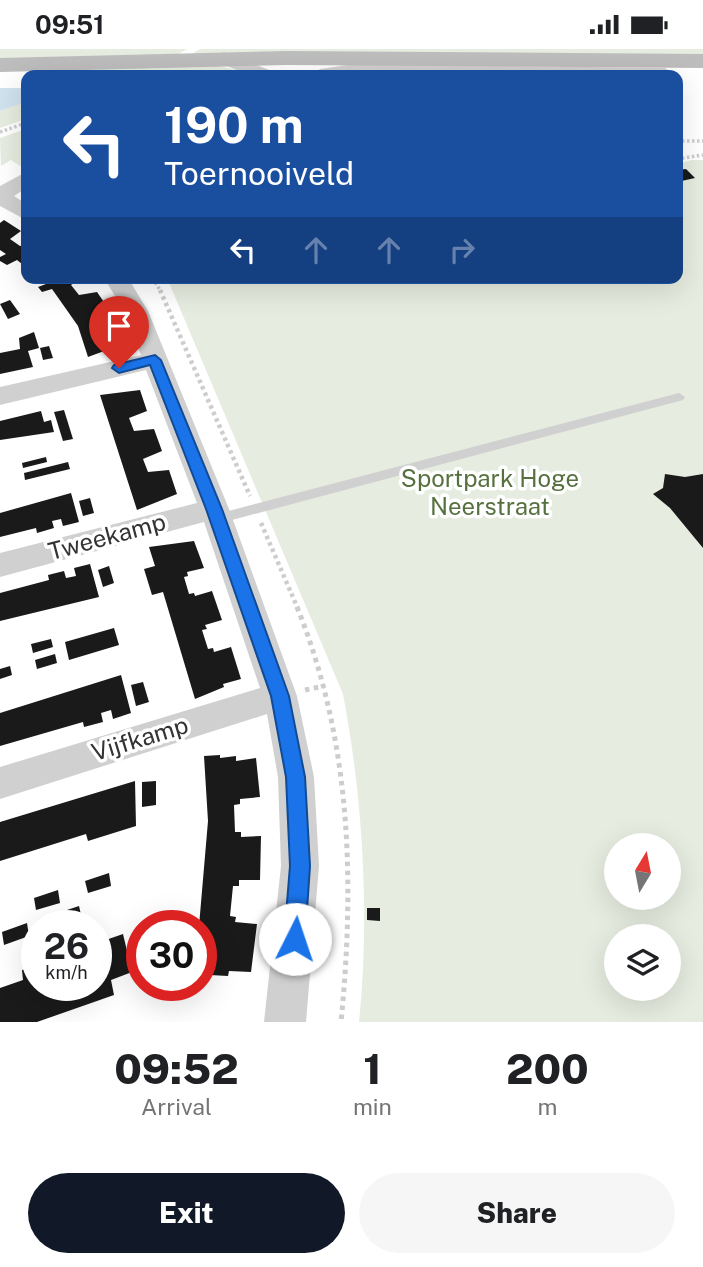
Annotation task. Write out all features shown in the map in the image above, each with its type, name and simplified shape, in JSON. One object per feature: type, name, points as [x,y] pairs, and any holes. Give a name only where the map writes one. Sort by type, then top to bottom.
[{"type":"main road","points":[[0,65],[223,58],[703,61]]},
{"type":"street","points":[[223,58],[253,70]]},
{"type":"street","points":[[272,70],[286,58]]},
{"type":"street","points":[[21,181],[0,196],[21,210]]},
{"type":"street","points":[[121,284],[136,311],[216,514],[280,696],[296,777],[300,866],[285,1022]]},
{"type":"street","points":[[0,396],[155,360]]},
{"type":"street","name":"Tweekamp","points":[[0,565],[216,514]]},
{"type":"street","name":"Vijfkamp","points":[[0,783],[280,696]]},
{"type":"lane","points":[[216,514],[679,397]]},
{"type":"path","points":[[0,132],[21,125]]},
{"type":"path","points":[[683,141],[703,141]]},
{"type":"path","points":[[683,157],[703,155]]},
{"type":"green space","points":[[0,49],[187,49],[178,54],[0,61]]},
{"type":"green space","points":[[200,49],[703,49],[703,57],[192,54]]},
{"type":"green space","points":[[216,65],[236,70],[60,70]]},
{"type":"green space","points":[[21,104],[21,121],[0,128],[0,111]]},
{"type":"green space","points":[[21,131],[21,166],[11,160],[1,166],[0,138]]},
{"type":"green space","name":"Sportpark Hoge Neerstraat","points":[[703,160],[703,1022],[359,1022],[364,941],[363,858],[350,734],[343,694],[170,284],[683,284],[683,162]]},
{"type":"water","points":[[0,88],[21,88],[21,104],[0,111]]},
{"type":"building","points":[[683,169],[686,169],[695,178],[683,181]]},
{"type":"building","points":[[4,220],[21,231],[10,239],[21,246],[21,263],[17,260],[7,265],[0,261],[0,257],[6,254],[0,250],[0,223]]},
{"type":"building","points":[[46,284],[72,284],[79,295],[97,292],[108,308],[93,315],[98,327],[117,326],[123,344],[88,357],[78,326],[52,289],[42,292],[38,287]]},
{"type":"building","points":[[10,300],[20,314],[8,319],[0,304]]},
{"type":"building","points":[[34,332],[39,348],[28,351],[33,367],[0,374],[0,353],[20,349],[19,338]]},
{"type":"building","points":[[49,346],[53,358],[43,360],[40,348]]},
{"type":"building","points":[[140,390],[147,411],[129,418],[134,431],[154,429],[162,451],[143,459],[148,472],[169,470],[177,494],[137,510],[100,395]]},
{"type":"building","points":[[64,410],[73,439],[63,441],[54,412]]},
{"type":"building","points":[[41,411],[44,422],[51,420],[54,432],[0,440],[0,421]]},
{"type":"building","points":[[46,457],[47,462],[23,468],[22,463]]},
{"type":"building","points":[[68,462],[70,469],[25,480],[24,473]]},
{"type":"building","points":[[665,474],[685,477],[703,474],[703,548],[670,508],[653,494],[663,488]]},
{"type":"building","points":[[71,493],[79,522],[63,526],[61,519],[52,521],[54,528],[37,533],[36,528],[0,537],[0,513]]},
{"type":"building","points":[[90,498],[94,513],[83,516],[79,501]]},
{"type":"building","points":[[194,541],[204,568],[187,572],[188,576],[184,577],[189,594],[194,593],[195,596],[212,591],[222,620],[205,625],[207,629],[202,630],[208,649],[213,648],[214,652],[231,647],[241,679],[223,684],[224,687],[195,699],[163,592],[152,595],[144,569],[155,566],[149,547]]},
{"type":"building","points":[[90,564],[99,597],[0,621],[0,593],[49,580],[48,575],[64,571],[66,578],[76,576],[74,568]]},
{"type":"building","points":[[109,566],[114,583],[103,587],[98,570]]},
{"type":"building","points":[[114,628],[119,645],[69,660],[65,642]]},
{"type":"building","points":[[51,639],[53,647],[33,653],[31,644]]},
{"type":"building","points":[[55,654],[57,663],[37,669],[35,660]]},
{"type":"building","points":[[10,666],[12,675],[0,679],[0,669]]},
{"type":"building","points":[[121,675],[131,713],[113,719],[111,710],[101,713],[103,722],[84,727],[83,722],[0,746],[0,713]]},
{"type":"building","points":[[143,682],[149,702],[136,706],[131,685]]},
{"type":"building","points":[[204,756],[236,756],[236,761],[256,758],[260,797],[240,799],[240,804],[234,805],[235,832],[241,832],[241,837],[261,836],[260,880],[239,880],[239,886],[233,886],[230,916],[236,917],[235,922],[257,924],[251,972],[229,971],[228,976],[217,975],[217,910],[200,910],[208,821]]},
{"type":"building","points":[[135,781],[136,826],[88,841],[86,834],[0,861],[0,822]]},
{"type":"building","points":[[156,781],[156,805],[142,807],[142,782]]},
{"type":"building","points":[[109,873],[111,886],[88,893],[85,881]]},
{"type":"building","points":[[58,890],[60,903],[36,910],[34,898]]},
{"type":"building","points":[[367,908],[380,908],[380,921],[367,920]]},
{"type":"building","points":[[21,925],[21,939],[4,945],[2,932]]},
{"type":"building","points":[[123,934],[126,974],[112,980],[112,938]]},
{"type":"building","points":[[21,981],[21,1001],[97,1001],[37,1022],[0,1022],[0,988]]},
{"type":"route","points":[[119,368],[155,360],[214,509],[280,696],[296,777],[300,866],[295,939]]}]
